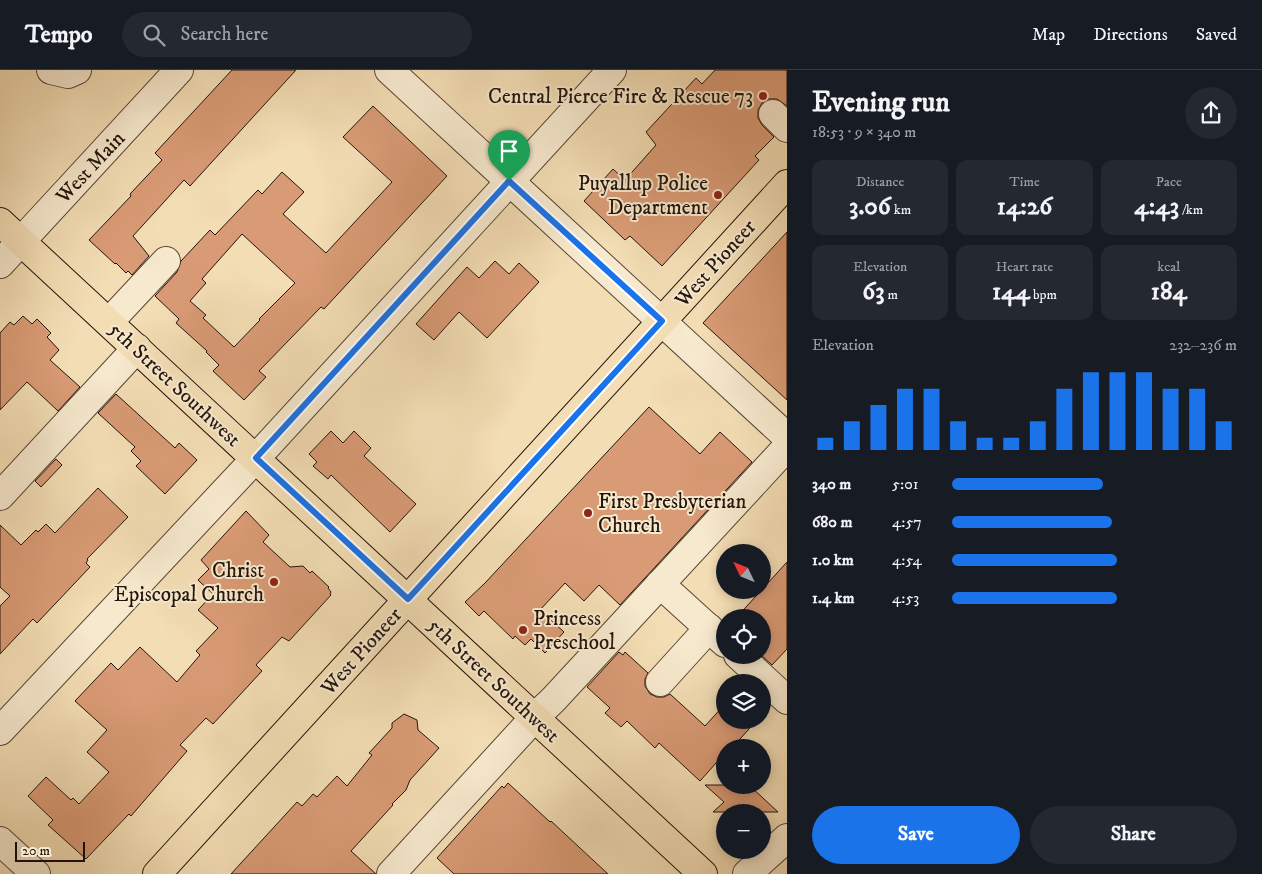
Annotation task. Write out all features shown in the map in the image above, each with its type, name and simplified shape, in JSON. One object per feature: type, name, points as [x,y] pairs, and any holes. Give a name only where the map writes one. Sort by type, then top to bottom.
[{"type":"main road","name":"West Pioneer","points":[[157,874],[787,184]]},
{"type":"main road","name":"5th Street Southwest","points":[[0,222],[703,874]]},
{"type":"street","points":[[51,70],[68,74],[77,70]]},
{"type":"street","name":"West Main","points":[[0,264],[179,70]]},
{"type":"street","points":[[389,70],[787,437]]},
{"type":"street","points":[[0,731],[256,458],[612,70]]},
{"type":"street","points":[[109,322],[166,260]]},
{"type":"street","points":[[0,496],[137,348]]},
{"type":"street","points":[[391,874],[787,447]]},
{"type":"street","points":[[660,584],[716,635]]},
{"type":"street","points":[[660,682],[716,637]]},
{"type":"street","points":[[748,664],[787,700]]},
{"type":"street","points":[[747,874],[787,838]]},
{"type":"street","points":[[0,842],[36,874]]},
{"type":"building","points":[[232,70],[296,70],[190,186],[184,180],[133,236],[149,256],[132,275],[128,271],[126,273],[89,240],[162,160],[155,153]]},
{"type":"building","points":[[715,70],[787,70],[787,106],[777,99],[768,99],[762,103],[758,110],[758,118],[774,137],[755,156],[759,160],[662,266],[630,236],[625,240],[584,201],[613,169],[625,180],[656,145],[646,132],[696,78],[702,84]]},
{"type":"building","points":[[373,106],[447,176],[324,309],[321,307],[259,371],[266,377],[244,400],[213,371],[219,365],[207,351],[176,323],[179,319],[155,296],[177,272],[181,261],[210,230],[215,235],[258,190],[262,194],[282,172],[304,192],[283,214],[326,253],[392,182],[343,137]],"holes":[[[242,234],[295,283],[234,347],[203,318],[206,315],[190,301],[206,283],[202,279]]]},
{"type":"building","points":[[787,232],[787,400],[703,323]]},
{"type":"building","points":[[495,261],[509,274],[519,263],[539,282],[487,338],[459,312],[434,340],[416,324],[467,267],[479,278]]},
{"type":"building","points":[[23,316],[32,324],[37,319],[51,333],[47,337],[59,350],[50,360],[80,387],[58,411],[27,382],[0,410],[0,333],[10,322],[14,325]]},
{"type":"building","points":[[116,394],[175,448],[179,443],[197,460],[165,494],[136,466],[141,461],[131,451],[135,447],[98,413]]},
{"type":"building","name":"First Presbyterian Church","points":[[649,407],[700,454],[720,432],[752,462],[620,605],[599,585],[584,601],[565,583],[540,610],[564,632],[545,653],[531,639],[525,645],[515,636],[513,639],[484,611],[479,616],[465,602],[485,583]]},
{"type":"building","points":[[331,431],[343,443],[354,431],[371,448],[364,456],[416,504],[390,532],[331,475],[328,479],[313,466],[317,462],[309,454]]},
{"type":"building","points":[[56,459],[62,465],[41,487],[35,481]]},
{"type":"building","points":[[98,488],[128,517],[87,559],[86,563],[90,567],[37,623],[33,619],[0,654],[0,606],[10,596],[0,587],[0,525],[21,545],[36,530],[38,532],[46,524],[55,533]]},
{"type":"building","points":[[246,511],[269,535],[263,542],[290,567],[303,566],[310,573],[312,571],[329,587],[331,595],[289,641],[282,637],[256,665],[262,671],[213,724],[206,718],[180,745],[187,751],[131,816],[129,814],[86,859],[48,825],[53,820],[28,796],[46,777],[71,800],[73,798],[79,804],[109,772],[87,752],[107,730],[75,701],[111,663],[118,670],[140,647],[177,682],[200,655],[196,651],[218,628],[198,610],[213,594],[198,580],[209,569],[201,560]]},
{"type":"building","points":[[787,562],[787,649],[772,665],[771,609],[744,609],[753,599],[771,599],[771,580]]},
{"type":"building","points":[[619,652],[623,655],[625,652],[648,673],[645,679],[645,686],[650,694],[664,697],[670,694],[705,726],[716,714],[716,729],[749,729],[740,739],[716,739],[716,763],[700,781],[659,743],[655,748],[627,721],[621,727],[605,713],[610,708],[587,687]]},
{"type":"building","points":[[404,714],[417,720],[418,730],[439,748],[410,780],[406,790],[351,851],[376,874],[231,874],[297,802],[302,806],[313,794],[317,797],[337,776],[347,786],[372,755],[369,753],[392,728],[392,723]]},
{"type":"building","points":[[508,783],[608,874],[454,874],[437,858],[502,786],[504,788]]},
{"type":"building","points":[[705,785],[716,785],[716,794],[759,794],[769,804],[722,804],[724,802]]},
{"type":"building","points":[[771,805],[778,812],[771,812]]},
{"type":"place","name":"Central Pierce Fire & Rescue 73","points":[[763,96]]},
{"type":"place","name":"Puyallup Police Department","points":[[718,195]]},
{"type":"place","name":"First Presbyterian Church","points":[[588,513]]},
{"type":"place","name":"Christ Episcopal Church","points":[[274,582]]},
{"type":"place","name":"Princess Preschool","points":[[523,630]]},
{"type":"route","points":[[509,181],[662,321],[408,599],[256,458],[509,181]]}]
